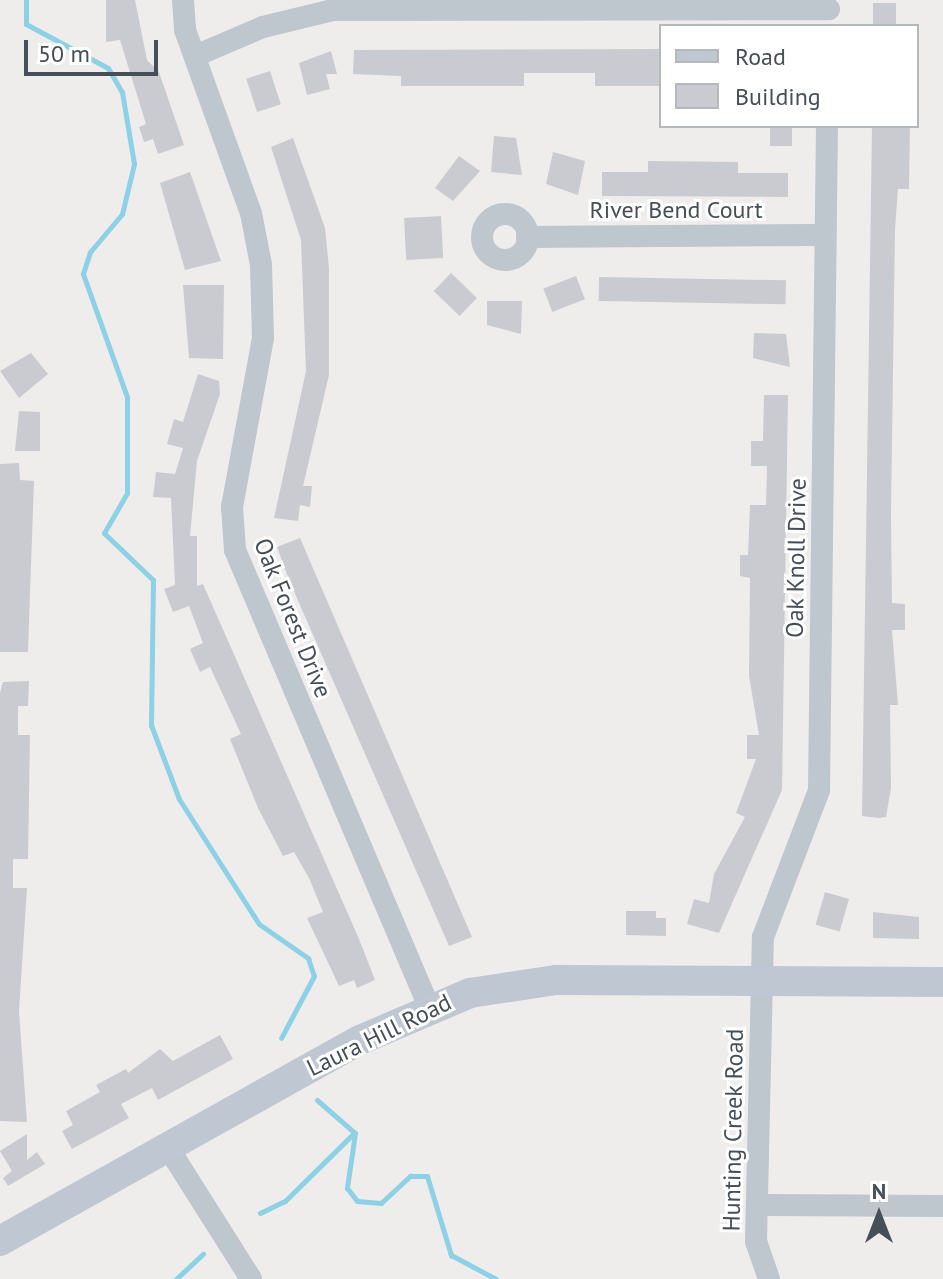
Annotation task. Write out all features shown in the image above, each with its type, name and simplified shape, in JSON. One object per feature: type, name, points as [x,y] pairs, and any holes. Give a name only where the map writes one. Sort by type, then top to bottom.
[{"type":"main road","name":"Laura Hill Road","points":[[0,1241],[167,1146],[429,1006],[556,980],[943,982]]},
{"type":"street","name":"Oak Forest Drive","points":[[183,0],[195,56],[251,213],[261,265],[263,338],[232,507],[235,550],[429,1006]]},
{"type":"street","points":[[195,56],[263,27],[333,10],[829,12]]},
{"type":"street","name":"Oak Knoll Drive","points":[[761,980],[771,904],[812,824],[819,790],[827,128]]},
{"type":"street","name":"River Bend Court","points":[[527,237],[825,235]]},
{"type":"street","name":"Hunting Creek Road","points":[[761,980],[756,1242],[769,1279]]},
{"type":"street","points":[[167,1146],[251,1279]]},
{"type":"street","points":[[758,1205],[943,1206]]},
{"type":"building","points":[[106,0],[135,0],[147,60],[159,72],[184,145],[158,154],[153,139],[144,142],[139,127],[146,124],[120,40],[106,42]]},
{"type":"building","points":[[873,3],[896,3],[896,24],[873,24]]},
{"type":"building","points":[[659,49],[659,86],[595,86],[595,73],[524,73],[524,86],[401,86],[401,76],[353,74],[354,50]]},
{"type":"building","points":[[331,51],[337,74],[326,74],[330,89],[307,95],[299,63]]},
{"type":"building","points":[[270,71],[281,104],[257,112],[246,79]]},
{"type":"building","points":[[770,128],[792,128],[792,146],[770,146]]},
{"type":"building","points":[[872,128],[910,128],[909,189],[898,189],[895,229],[891,515],[892,603],[905,604],[905,630],[892,630],[898,705],[890,705],[891,788],[886,817],[862,816]]},
{"type":"building","points":[[494,136],[516,138],[522,175],[491,172]]},
{"type":"building","points":[[293,138],[325,228],[329,268],[329,375],[303,486],[312,486],[310,507],[300,505],[298,521],[274,518],[306,371],[301,240],[271,147]]},
{"type":"building","points":[[553,152],[585,161],[578,195],[546,184]]},
{"type":"building","points":[[459,156],[480,171],[453,201],[435,188]]},
{"type":"building","points":[[648,161],[738,162],[738,173],[788,173],[788,197],[602,196],[602,172],[648,172]]},
{"type":"building","points":[[190,172],[221,261],[185,270],[160,183]]},
{"type":"building","points":[[441,216],[443,258],[406,260],[404,218]]},
{"type":"building","points":[[451,273],[477,298],[460,316],[434,291]]},
{"type":"building","points":[[576,276],[585,299],[552,312],[543,289]]},
{"type":"building","points":[[599,277],[786,280],[786,304],[599,301]]},
{"type":"building","points":[[183,285],[224,285],[223,359],[189,358]]},
{"type":"building","points":[[487,301],[522,301],[521,334],[487,325]]},
{"type":"building","points":[[754,333],[786,334],[790,367],[753,358]]},
{"type":"building","points":[[31,353],[48,374],[19,398],[0,371]]},
{"type":"building","points":[[198,374],[219,381],[220,394],[197,461],[190,536],[197,536],[197,586],[203,584],[359,939],[375,980],[357,988],[354,980],[339,986],[307,918],[323,912],[309,878],[294,852],[283,856],[258,808],[230,739],[241,734],[210,667],[200,672],[190,649],[203,643],[189,606],[173,612],[164,589],[175,585],[171,498],[153,497],[156,472],[175,474],[183,448],[167,444],[174,419],[183,422]]},
{"type":"building","points":[[764,395],[788,395],[782,790],[719,933],[687,924],[694,899],[709,903],[714,874],[745,817],[736,813],[756,759],[747,759],[747,735],[759,735],[749,676],[750,578],[740,576],[740,555],[748,555],[750,505],[766,505],[767,466],[751,466],[751,441],[763,441]]},
{"type":"building","points":[[19,411],[40,412],[40,451],[15,451]]},
{"type":"building","points":[[19,463],[20,480],[34,481],[28,652],[0,652],[0,464]]},
{"type":"building","points":[[300,538],[472,937],[449,946],[289,580],[277,547]]},
{"type":"building","points":[[29,681],[28,706],[18,706],[18,735],[30,735],[28,859],[13,859],[13,888],[27,888],[19,1011],[27,1122],[0,1121],[0,693],[3,682]]},
{"type":"building","points":[[825,892],[849,899],[840,932],[816,925]]},
{"type":"building","points":[[626,911],[656,911],[656,918],[666,918],[666,936],[626,935]]},
{"type":"building","points":[[873,912],[919,917],[919,939],[873,938]]},
{"type":"building","points":[[220,1035],[233,1059],[158,1100],[152,1088],[121,1104],[129,1118],[72,1149],[62,1131],[73,1125],[66,1111],[100,1092],[96,1085],[126,1069],[128,1073],[160,1049],[173,1061]]},
{"type":"building","points":[[27,1134],[27,1160],[37,1152],[45,1164],[8,1186],[3,1178],[12,1171],[0,1151]]},
{"type":"waterway","points":[[26,0],[26,24],[108,68],[122,92],[134,164],[122,214],[90,252],[83,274],[127,397],[127,493],[104,533],[153,580],[151,725],[179,799],[259,924],[308,958],[314,976],[281,1038]]},
{"type":"waterway","points":[[317,1100],[355,1133],[347,1188],[357,1201],[381,1203],[410,1176],[427,1176],[451,1255],[496,1279]]},
{"type":"waterway","points":[[260,1213],[285,1201],[354,1133]]},
{"type":"waterway","points":[[176,1279],[203,1254]]}]
